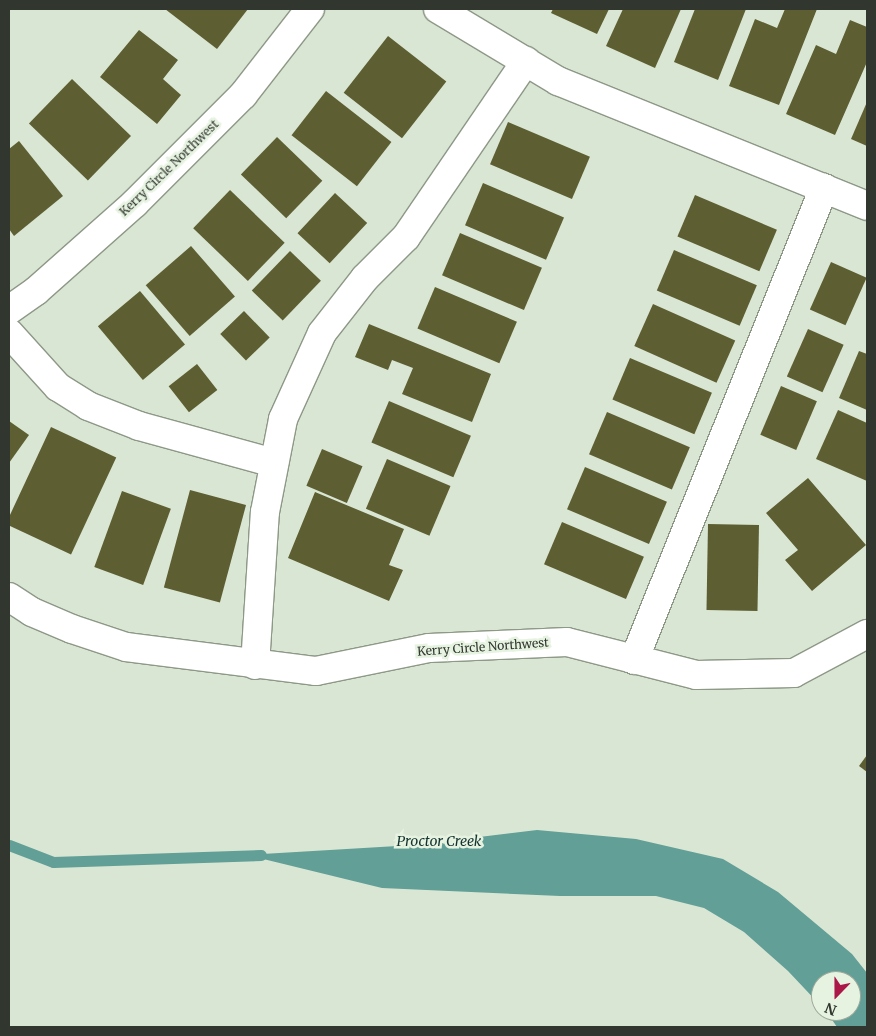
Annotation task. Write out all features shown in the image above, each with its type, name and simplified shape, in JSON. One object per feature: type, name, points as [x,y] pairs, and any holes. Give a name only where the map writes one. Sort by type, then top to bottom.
[{"type":"street","name":"Kerry Circle Northwest","points":[[9,310],[36,291],[135,203],[243,95],[310,9]]},
{"type":"street","points":[[438,9],[558,81],[867,206]]},
{"type":"street","points":[[255,665],[265,512],[283,419],[322,333],[365,278],[406,237],[526,61]]},
{"type":"street","points":[[634,660],[824,188]]},
{"type":"street","points":[[9,333],[58,386],[88,406],[139,426],[274,463]]},
{"type":"street","name":"Kerry Circle Northwest","points":[[9,597],[32,612],[72,629],[126,647],[255,665],[316,671],[429,648],[567,642],[696,675],[794,673],[867,634]]},
{"type":"water","points":[[537,830],[636,839],[723,859],[778,892],[852,954],[867,973],[867,1027],[837,1027],[833,1021],[861,1021],[861,971],[811,971],[811,995],[788,971],[744,932],[704,908],[656,896],[560,896],[382,888],[247,855],[414,845]]},
{"type":"building","points":[[165,9],[248,9],[217,49]]},
{"type":"building","points":[[553,9],[609,9],[597,34],[551,13]]},
{"type":"building","points":[[623,9],[681,9],[655,68],[606,46]]},
{"type":"building","points":[[695,9],[746,9],[718,80],[674,62]]},
{"type":"building","points":[[785,9],[817,9],[779,105],[729,86],[755,19],[777,28]]},
{"type":"building","points":[[850,20],[867,27],[867,62],[835,135],[786,114],[816,45],[836,54]]},
{"type":"building","points":[[139,30],[178,60],[163,79],[181,95],[157,124],[100,77]]},
{"type":"building","points":[[388,36],[446,82],[402,138],[344,93]]},
{"type":"building","points":[[72,79],[131,136],[88,181],[29,124]]},
{"type":"building","points":[[326,91],[391,142],[357,186],[292,135]]},
{"type":"building","points":[[867,102],[867,146],[851,139]]},
{"type":"building","points":[[508,122],[590,157],[572,199],[490,164]]},
{"type":"building","points":[[277,137],[322,181],[286,218],[241,174]]},
{"type":"building","points":[[19,141],[63,196],[14,236],[9,229],[9,149]]},
{"type":"building","points":[[483,183],[564,217],[546,260],[465,225]]},
{"type":"building","points":[[230,190],[285,243],[248,281],[193,228]]},
{"type":"building","points":[[335,193],[367,223],[330,263],[297,233]]},
{"type":"building","points":[[695,195],[777,230],[759,271],[677,236]]},
{"type":"building","points":[[460,233],[542,268],[524,310],[442,275]]},
{"type":"building","points":[[191,246],[235,297],[190,336],[146,285]]},
{"type":"building","points":[[674,250],[757,285],[740,326],[657,291]]},
{"type":"building","points":[[290,251],[321,281],[283,320],[252,291]]},
{"type":"building","points":[[831,262],[867,278],[845,325],[810,310]]},
{"type":"building","points":[[435,287],[517,322],[499,363],[417,328]]},
{"type":"building","points":[[140,291],[185,345],[143,380],[98,326]]},
{"type":"building","points":[[653,304],[735,341],[717,383],[634,346]]},
{"type":"building","points":[[244,311],[270,338],[246,361],[220,334]]},
{"type":"building","points":[[369,324],[491,374],[472,422],[402,394],[413,368],[392,360],[388,370],[355,357]]},
{"type":"building","points":[[808,329],[844,345],[822,392],[787,377]]},
{"type":"building","points":[[859,351],[867,354],[867,410],[839,398]]},
{"type":"building","points":[[630,358],[712,393],[694,434],[612,399]]},
{"type":"building","points":[[197,364],[217,390],[189,412],[169,386]]},
{"type":"building","points":[[781,386],[817,401],[796,450],[760,435]]},
{"type":"building","points":[[389,401],[471,436],[453,477],[371,442]]},
{"type":"building","points":[[838,410],[867,423],[867,481],[816,459]]},
{"type":"building","points":[[607,412],[690,447],[672,490],[589,454]]},
{"type":"building","points":[[9,421],[29,435],[9,463]]},
{"type":"building","points":[[51,427],[116,457],[71,554],[9,525],[9,517]]},
{"type":"building","points":[[322,449],[363,466],[347,503],[306,486]]},
{"type":"building","points":[[387,459],[451,486],[429,536],[366,509]]},
{"type":"building","points":[[585,467],[667,502],[649,544],[567,509]]},
{"type":"building","points":[[808,478],[866,545],[812,591],[785,560],[798,550],[766,513]]},
{"type":"building","points":[[190,490],[246,505],[220,603],[164,588]]},
{"type":"building","points":[[122,491],[171,509],[143,585],[94,567]]},
{"type":"building","points":[[315,492],[404,529],[389,565],[403,570],[389,601],[288,558]]},
{"type":"building","points":[[562,522],[644,557],[626,599],[544,564]]},
{"type":"building","points":[[708,524],[759,525],[757,611],[706,610]]},
{"type":"building","points":[[867,755],[867,772],[859,766]]},
{"type":"waterway","name":"Proctor Creek","points":[[9,845],[53,862],[261,855]]}]
